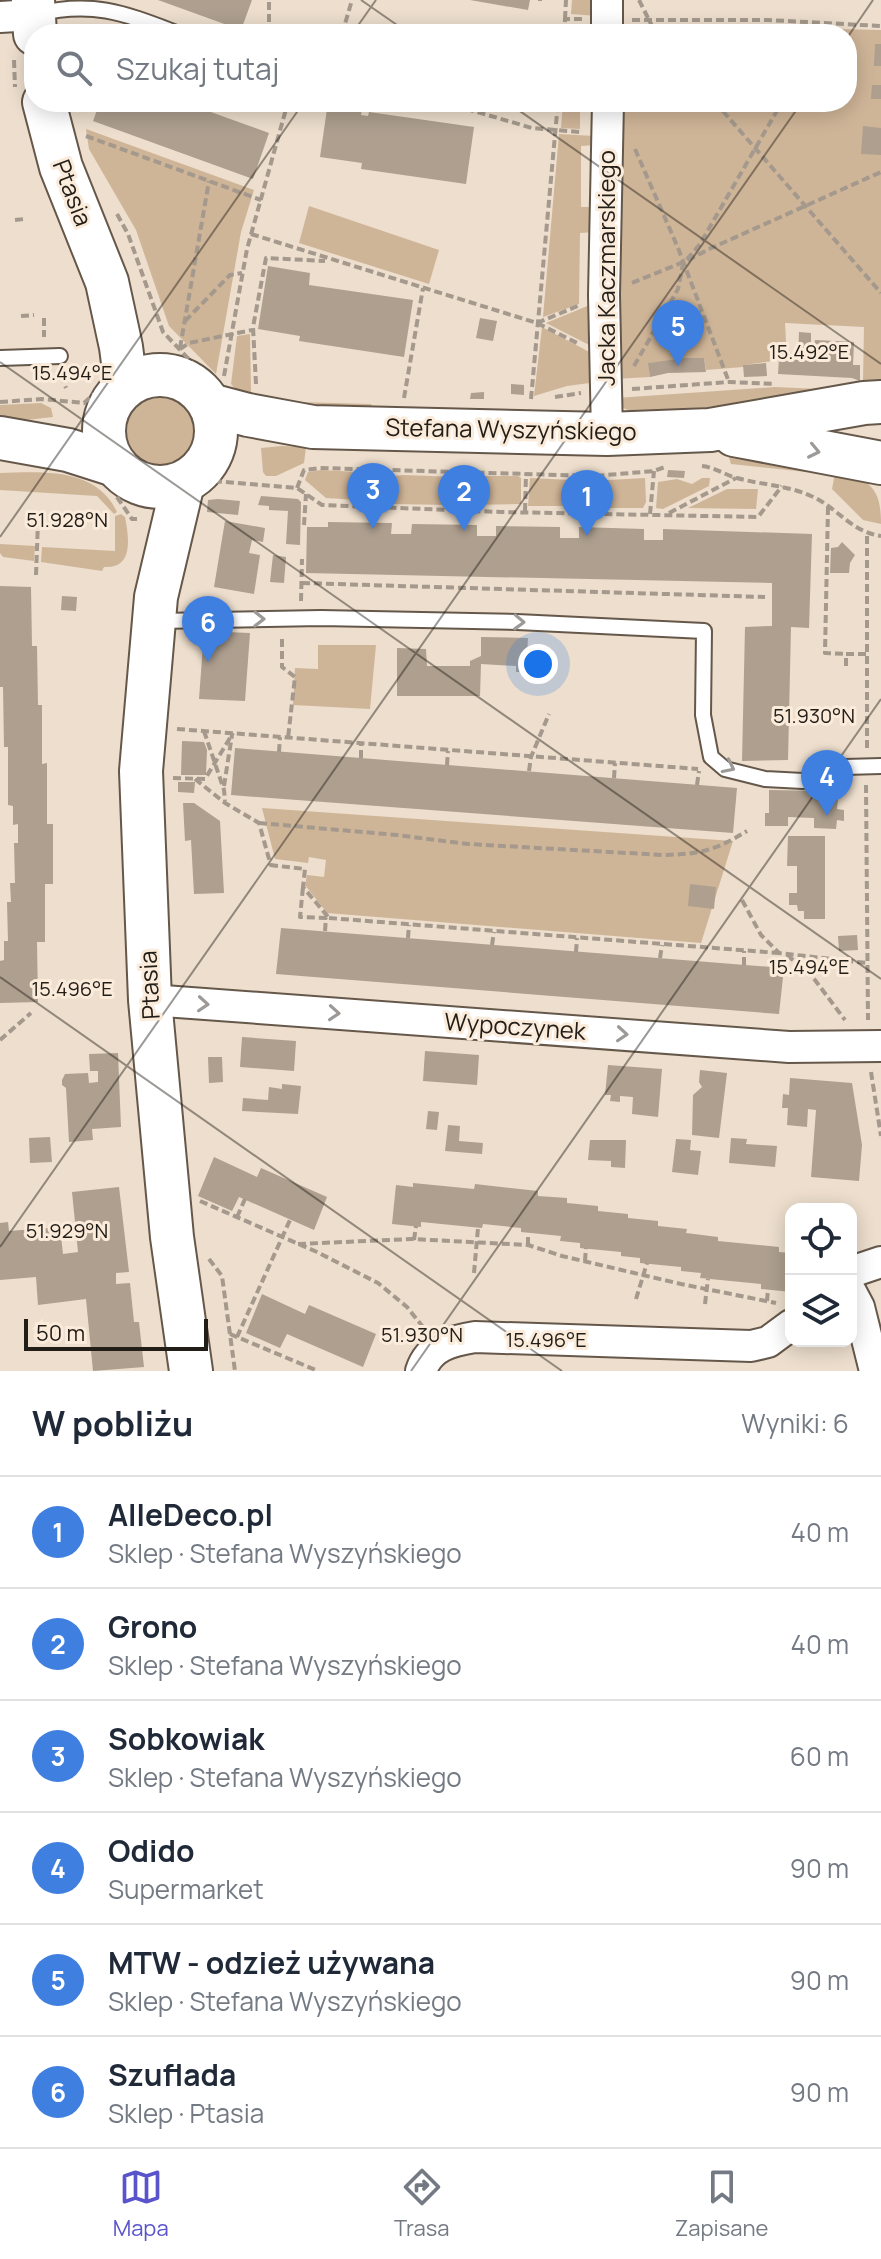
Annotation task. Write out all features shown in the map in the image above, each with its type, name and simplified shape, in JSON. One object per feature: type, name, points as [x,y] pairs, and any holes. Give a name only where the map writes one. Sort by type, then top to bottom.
[{"type":"street","name":"Ptasia","points":[[47,112],[61,167],[107,282],[121,347],[109,398]]},
{"type":"street","name":"Jacka Kaczmarskiego","points":[[607,434],[618,365],[604,295],[608,112]]},
{"type":"street","name":"Ptasia","points":[[107,282],[198,379]]},
{"type":"street","points":[[0,438],[109,398],[146,376],[198,379],[216,424],[203,470],[162,488],[130,497]]},
{"type":"street","name":"Stefana Wyszyńskiego","points":[[198,379],[248,415],[313,427],[607,434],[710,430],[881,402]]},
{"type":"street","points":[[109,398],[105,440],[130,497]]},
{"type":"street","points":[[832,410],[881,437]]},
{"type":"street","name":"Stefana Wyszyńskiego","points":[[203,470],[313,427]]},
{"type":"street","name":"Stefana Wyszyńskiego","points":[[710,430],[881,463]]},
{"type":"street","points":[[0,438],[68,450],[130,497]]},
{"type":"street","name":"Ptasia","points":[[154,609],[203,470]]},
{"type":"street","name":"Ptasia","points":[[130,497],[147,515],[154,609],[141,771],[150,1000],[172,1237],[191,1371]]},
{"type":"street","name":"Wypoczynek","points":[[150,1000],[876,1054]]},
{"type":"street","points":[[857,1270],[881,1262]]},
{"type":"street","points":[[857,1303],[875,1371]]},
{"type":"street","points":[[421,1371],[432,1352],[450,1342],[475,1337],[751,1346],[768,1342],[785,1314]]},
{"type":"lane","points":[[25,16],[62,6],[99,7],[149,24]]},
{"type":"lane","points":[[0,358],[60,356]]},
{"type":"lane","points":[[154,609],[282,620],[517,622],[704,631],[703,715],[711,757],[725,769],[765,779],[803,781],[845,767],[881,766]]},
{"type":"path","points":[[269,0],[269,24]]},
{"type":"path","points":[[345,24],[352,0]]},
{"type":"path","points":[[565,24],[566,0]]},
{"type":"path","points":[[639,0],[650,24]]},
{"type":"path","points":[[565,19],[845,24]]},
{"type":"path","points":[[857,25],[881,26]]},
{"type":"path","points":[[198,379],[232,335],[251,234],[285,112]]},
{"type":"path","points":[[477,112],[532,128],[555,131]]},
{"type":"path","points":[[531,401],[557,112]]},
{"type":"path","points":[[724,112],[881,293]]},
{"type":"path","points":[[251,234],[537,323],[618,365],[678,289],[683,264],[700,244],[776,112]]},
{"type":"path","points":[[77,133],[261,200]]},
{"type":"path","points":[[635,149],[729,382]]},
{"type":"path","points":[[537,323],[670,266],[683,264],[707,250],[881,172]]},
{"type":"path","points":[[198,379],[185,321],[209,181]]},
{"type":"path","points":[[15,220],[24,219]]},
{"type":"path","points":[[256,386],[252,330],[266,258],[333,261]]},
{"type":"path","points":[[185,321],[230,275],[242,273]]},
{"type":"path","points":[[404,400],[423,288]]},
{"type":"path","points":[[21,316],[34,315]]},
{"type":"path","points":[[198,379],[189,343],[252,330]]},
{"type":"path","points":[[163,332],[198,379]]},
{"type":"path","points":[[61,380],[66,388]]},
{"type":"path","points":[[623,390],[729,382],[788,384]]},
{"type":"path","points":[[517,401],[584,393]]},
{"type":"path","points":[[0,402],[42,399],[84,403],[109,398]]},
{"type":"path","points":[[691,466],[706,465],[736,478],[782,486],[814,496],[855,529],[881,536]]},
{"type":"path","points":[[297,488],[304,470],[320,468],[579,475],[677,467]]},
{"type":"path","points":[[203,470],[297,488],[322,505],[525,512],[758,517],[782,486]]},
{"type":"path","points":[[384,507],[386,470]]},
{"type":"path","points":[[650,514],[654,471]]},
{"type":"path","points":[[460,510],[461,472]]},
{"type":"path","points":[[525,512],[526,474]]},
{"type":"path","points":[[579,475],[579,513]]},
{"type":"path","points":[[667,514],[736,478]]},
{"type":"path","points":[[304,525],[306,494]]},
{"type":"path","points":[[828,507],[825,534],[825,653],[867,654]]},
{"type":"path","points":[[36,575],[38,522]]},
{"type":"path","points":[[300,619],[302,559]]},
{"type":"path","points":[[302,583],[765,597]]},
{"type":"path","points":[[282,620],[282,667],[295,677],[288,738]]},
{"type":"path","points":[[846,654],[846,666]]},
{"type":"path","points":[[529,771],[531,757],[549,714]]},
{"type":"path","points":[[166,728],[725,769]]},
{"type":"path","points":[[204,731],[224,790]]},
{"type":"path","points":[[168,787],[167,778],[205,779],[233,733]]},
{"type":"path","points":[[225,803],[224,790],[233,733]]},
{"type":"path","points":[[279,752],[280,737]]},
{"type":"path","points":[[361,744],[361,758]]},
{"type":"path","points":[[447,765],[448,751]]},
{"type":"path","points":[[614,778],[615,763]]},
{"type":"path","points":[[697,785],[699,769]]},
{"type":"path","points":[[195,779],[225,803],[259,823],[468,844],[663,855],[695,854],[719,848],[747,831]]},
{"type":"path","points":[[259,823],[271,866],[305,869],[300,917],[867,963]]},
{"type":"path","points":[[303,887],[327,918],[325,931]]},
{"type":"path","points":[[742,900],[761,935],[812,976],[848,1023]]},
{"type":"path","points":[[408,938],[409,925]]},
{"type":"path","points":[[492,945],[494,932]]},
{"type":"path","points":[[576,952],[577,938]]},
{"type":"path","points":[[660,958],[662,945]]},
{"type":"path","points":[[744,951],[744,965]]},
{"type":"path","points":[[868,971],[878,970]]},
{"type":"path","points":[[0,1040],[31,1013]]},
{"type":"path","points":[[876,1054],[881,1136]]},
{"type":"path","points":[[190,1197],[378,1283],[407,1307],[440,1347]]},
{"type":"path","points":[[237,1217],[245,1199]]},
{"type":"path","points":[[237,1337],[290,1220]]},
{"type":"path","points":[[414,1240],[416,1226]]},
{"type":"path","points":[[474,1273],[478,1228]]},
{"type":"path","points":[[528,1233],[528,1245]]},
{"type":"path","points":[[298,1244],[414,1240],[528,1245],[644,1275],[767,1301],[785,1314]]},
{"type":"path","points":[[585,1261],[586,1248]]},
{"type":"path","points":[[207,1256],[222,1276],[235,1371]]},
{"type":"path","points":[[636,1299],[647,1263]]},
{"type":"path","points":[[705,1304],[708,1279]]},
{"type":"path","points":[[767,1301],[768,1289]]},
{"type":"path","points":[[230,1334],[318,1371]]},
{"type":"shaded area","points":[[572,0],[597,0],[598,16],[571,14]]},
{"type":"shaded area","points":[[857,29],[881,30],[881,380],[863,381],[864,327],[785,323],[787,359],[706,370],[704,358],[649,363],[650,377],[614,379],[616,112],[857,112]]},
{"type":"shaded area","points":[[562,112],[580,112],[580,129],[561,128]]},
{"type":"shaded area","points":[[86,129],[254,190],[241,232],[216,374],[169,326],[136,230],[89,149]]},
{"type":"shaded area","points":[[559,134],[595,136],[597,145],[581,146],[581,207],[595,207],[596,232],[580,233],[579,304],[543,317]]},
{"type":"shaded area","points":[[309,206],[439,250],[429,284],[299,243]]},
{"type":"shaded area","points":[[597,302],[597,349],[546,323]]},
{"type":"shaded area","points":[[542,327],[597,356],[597,382],[567,386],[534,396]]},
{"type":"shaded area","points":[[250,334],[251,392],[237,391],[231,384],[237,336]]},
{"type":"shaded area","points":[[775,387],[819,389],[821,397],[635,413],[621,407],[616,398]]},
{"type":"shaded area","points":[[167,395],[189,410],[195,430],[193,444],[185,455],[174,463],[153,465],[135,455],[127,444],[125,423],[135,405],[146,397]]},
{"type":"shaded area","points":[[262,401],[371,404],[374,410],[259,405]]},
{"type":"shaded area","points":[[41,403],[51,408],[53,417],[0,423],[0,405]]},
{"type":"shaded area","points":[[306,447],[304,463],[276,476],[266,476],[261,448]]},
{"type":"shaded area","points":[[728,454],[758,455],[818,470],[806,472],[731,464]]},
{"type":"shaded area","points":[[836,468],[865,481],[871,487],[879,501],[881,524],[863,520],[832,489]]},
{"type":"shaded area","points":[[308,472],[377,473],[380,476],[379,498],[373,501],[326,498],[305,480]]},
{"type":"shaded area","points":[[0,473],[50,473],[82,480],[108,497],[117,512],[114,514],[97,496],[0,490]]},
{"type":"shaded area","points":[[391,476],[456,477],[455,503],[388,504]]},
{"type":"shaded area","points":[[464,476],[518,476],[521,478],[521,504],[466,505],[463,498]]},
{"type":"shaded area","points":[[530,478],[571,480],[574,487],[572,504],[528,506]]},
{"type":"shaded area","points":[[645,478],[646,502],[643,508],[585,508],[583,505],[583,494],[590,481]]},
{"type":"shaded area","points":[[702,478],[710,478],[709,486],[663,509],[656,508],[658,482],[677,479],[692,484]]},
{"type":"shaded area","points":[[727,489],[758,489],[756,509],[688,508]]},
{"type":"shaded area","points":[[121,514],[125,517],[128,543],[125,558],[120,563],[104,567],[102,571],[41,562],[42,547],[115,551],[115,516]]},
{"type":"shaded area","points":[[0,544],[35,546],[34,561],[3,557]]},
{"type":"shaded area","points":[[318,645],[376,645],[370,709],[293,705],[295,668],[318,669]]},
{"type":"shaded area","points":[[262,808],[733,841],[701,943],[327,913],[305,885],[307,875],[324,877],[326,860],[309,857],[308,863],[275,859]]},
{"type":"building","points":[[158,0],[252,0],[243,24],[224,24]]},
{"type":"building","points":[[470,0],[530,0],[528,10]]},
{"type":"building","points":[[875,44],[881,44],[881,66],[874,66]]},
{"type":"building","points":[[872,85],[881,85],[881,99],[871,99]]},
{"type":"building","points":[[96,112],[211,112],[269,133],[253,179],[93,121]]},
{"type":"building","points":[[327,112],[361,112],[361,115],[368,116],[369,112],[474,127],[466,184],[361,169],[362,163],[320,157]]},
{"type":"building","points":[[863,126],[881,128],[881,155],[861,154]]},
{"type":"building","points":[[268,266],[310,273],[309,285],[413,300],[404,357],[299,341],[300,336],[258,329]]},
{"type":"building","points":[[480,318],[497,321],[493,341],[476,338]]},
{"type":"building","points":[[799,332],[811,333],[811,353],[814,353],[815,340],[854,342],[853,365],[860,365],[860,381],[778,374],[779,358],[798,360]]},
{"type":"building","points":[[704,358],[706,372],[650,377],[648,363]]},
{"type":"building","points":[[766,363],[767,376],[744,377],[743,365]]},
{"type":"building","points":[[511,384],[524,385],[524,395],[511,394]]},
{"type":"building","points":[[484,392],[484,399],[470,399],[471,393]]},
{"type":"building","points":[[668,470],[685,471],[684,478],[667,477]]},
{"type":"building","points":[[261,496],[298,499],[301,502],[300,545],[286,544],[288,511],[269,510],[269,506],[258,505]]},
{"type":"building","points":[[208,500],[240,501],[238,515],[207,512]]},
{"type":"building","points":[[225,521],[265,528],[263,542],[252,540],[249,553],[260,555],[254,594],[214,587]]},
{"type":"building","points":[[328,522],[392,523],[391,534],[411,534],[412,524],[477,525],[477,536],[496,536],[496,526],[560,527],[560,538],[579,538],[579,527],[644,529],[644,540],[663,540],[663,529],[812,534],[809,628],[791,627],[788,760],[742,761],[745,627],[772,626],[772,583],[306,573],[307,527],[328,527]]},
{"type":"building","points":[[842,542],[855,555],[849,573],[830,573],[831,548],[838,547]]},
{"type":"building","points":[[273,555],[286,557],[284,583],[270,582]]},
{"type":"building","points":[[0,586],[31,587],[32,646],[37,646],[38,705],[42,705],[42,764],[47,763],[47,824],[53,824],[53,884],[45,884],[45,942],[37,942],[38,1002],[0,1003],[0,961],[4,960],[4,941],[8,941],[7,902],[11,902],[10,883],[15,883],[14,843],[18,843],[18,824],[13,825],[13,806],[8,805],[8,747],[4,747],[3,687],[0,687]]},
{"type":"building","points":[[62,596],[77,597],[76,611],[61,610]]},
{"type":"building","points":[[204,631],[250,633],[245,701],[199,699]]},
{"type":"building","points":[[481,637],[528,638],[526,672],[516,672],[516,666],[481,664],[480,696],[397,696],[397,648],[426,649],[427,666],[470,666],[470,661],[481,656]]},
{"type":"building","points":[[182,741],[204,742],[207,750],[206,775],[181,775]]},
{"type":"building","points":[[235,748],[737,788],[733,833],[231,795]]},
{"type":"building","points":[[178,782],[195,782],[194,793],[178,792]]},
{"type":"building","points":[[769,790],[830,791],[838,799],[837,809],[844,810],[844,821],[837,820],[836,829],[814,828],[814,818],[788,817],[788,826],[765,826],[765,813],[769,813]]},
{"type":"building","points":[[183,803],[194,803],[220,821],[224,893],[194,894],[191,840],[185,841]]},
{"type":"building","points":[[788,836],[825,836],[825,919],[804,919],[804,911],[798,911],[797,905],[789,905],[789,893],[797,893],[797,866],[787,866]]},
{"type":"building","points":[[690,884],[716,887],[714,909],[688,906]]},
{"type":"building","points":[[281,928],[784,968],[779,1014],[276,974]]},
{"type":"building","points":[[857,935],[858,950],[839,951],[838,936]]},
{"type":"building","points":[[242,1037],[296,1041],[294,1071],[240,1067]]},
{"type":"building","points":[[425,1051],[479,1055],[477,1085],[423,1081]]},
{"type":"building","points":[[118,1053],[121,1127],[92,1129],[93,1140],[69,1142],[66,1088],[62,1085],[65,1074],[88,1073],[89,1083],[98,1082],[98,1071],[90,1071],[89,1054]]},
{"type":"building","points":[[208,1057],[222,1057],[223,1082],[209,1083]]},
{"type":"building","points":[[608,1065],[662,1069],[658,1117],[632,1114],[633,1097],[620,1096],[620,1102],[610,1101],[611,1095],[605,1095]]},
{"type":"building","points":[[700,1070],[727,1073],[719,1138],[692,1135],[693,1095],[702,1087]]},
{"type":"building","points":[[790,1078],[852,1083],[862,1145],[859,1181],[811,1177],[816,1110],[808,1109],[807,1127],[787,1125],[788,1108],[782,1108],[783,1094],[789,1095]]},
{"type":"building","points":[[282,1084],[301,1086],[298,1114],[242,1111],[243,1098],[268,1100],[269,1087],[282,1089]]},
{"type":"building","points":[[428,1111],[439,1112],[437,1130],[426,1129]]},
{"type":"building","points":[[448,1125],[460,1126],[459,1141],[483,1143],[482,1154],[445,1151]]},
{"type":"building","points":[[50,1137],[52,1162],[30,1163],[29,1138]]},
{"type":"building","points":[[731,1138],[747,1139],[746,1144],[777,1146],[775,1167],[729,1163]]},
{"type":"building","points":[[676,1139],[691,1140],[690,1150],[701,1151],[698,1175],[672,1172]]},
{"type":"building","points":[[590,1140],[626,1140],[625,1168],[611,1167],[611,1161],[588,1160]]},
{"type":"building","points":[[214,1157],[257,1177],[261,1168],[327,1197],[314,1230],[239,1197],[232,1211],[198,1196]]},
{"type":"building","points":[[413,1183],[474,1189],[475,1184],[538,1191],[538,1196],[567,1198],[567,1203],[598,1206],[598,1211],[658,1221],[658,1226],[687,1229],[686,1233],[718,1237],[718,1241],[779,1247],[779,1252],[785,1252],[785,1291],[761,1289],[761,1284],[700,1278],[701,1273],[681,1271],[681,1267],[640,1263],[640,1258],[621,1256],[621,1252],[580,1248],[580,1243],[560,1241],[561,1236],[521,1232],[521,1228],[421,1222],[421,1227],[392,1224],[396,1185],[413,1187]]},
{"type":"building","points":[[119,1187],[129,1272],[116,1273],[116,1284],[130,1283],[134,1322],[139,1322],[144,1367],[93,1371],[86,1299],[38,1305],[36,1277],[0,1280],[0,1223],[8,1222],[9,1231],[60,1227],[63,1254],[78,1252],[72,1192]]},
{"type":"building","points":[[262,1294],[305,1314],[309,1305],[376,1334],[363,1367],[287,1334],[280,1348],[246,1333]]},
{"type":"place","name":"MTW - odzież używana","points":[[678,366]]},
{"type":"place","name":"Sobkowiak","points":[[373,529]]},
{"type":"place","name":"Grono","points":[[464,531]]},
{"type":"place","name":"AlleDeco.pl","points":[[587,536]]},
{"type":"place","name":"Szuflada","points":[[208,662]]},
{"type":"place","name":"Odido","points":[[827,816]]}]
